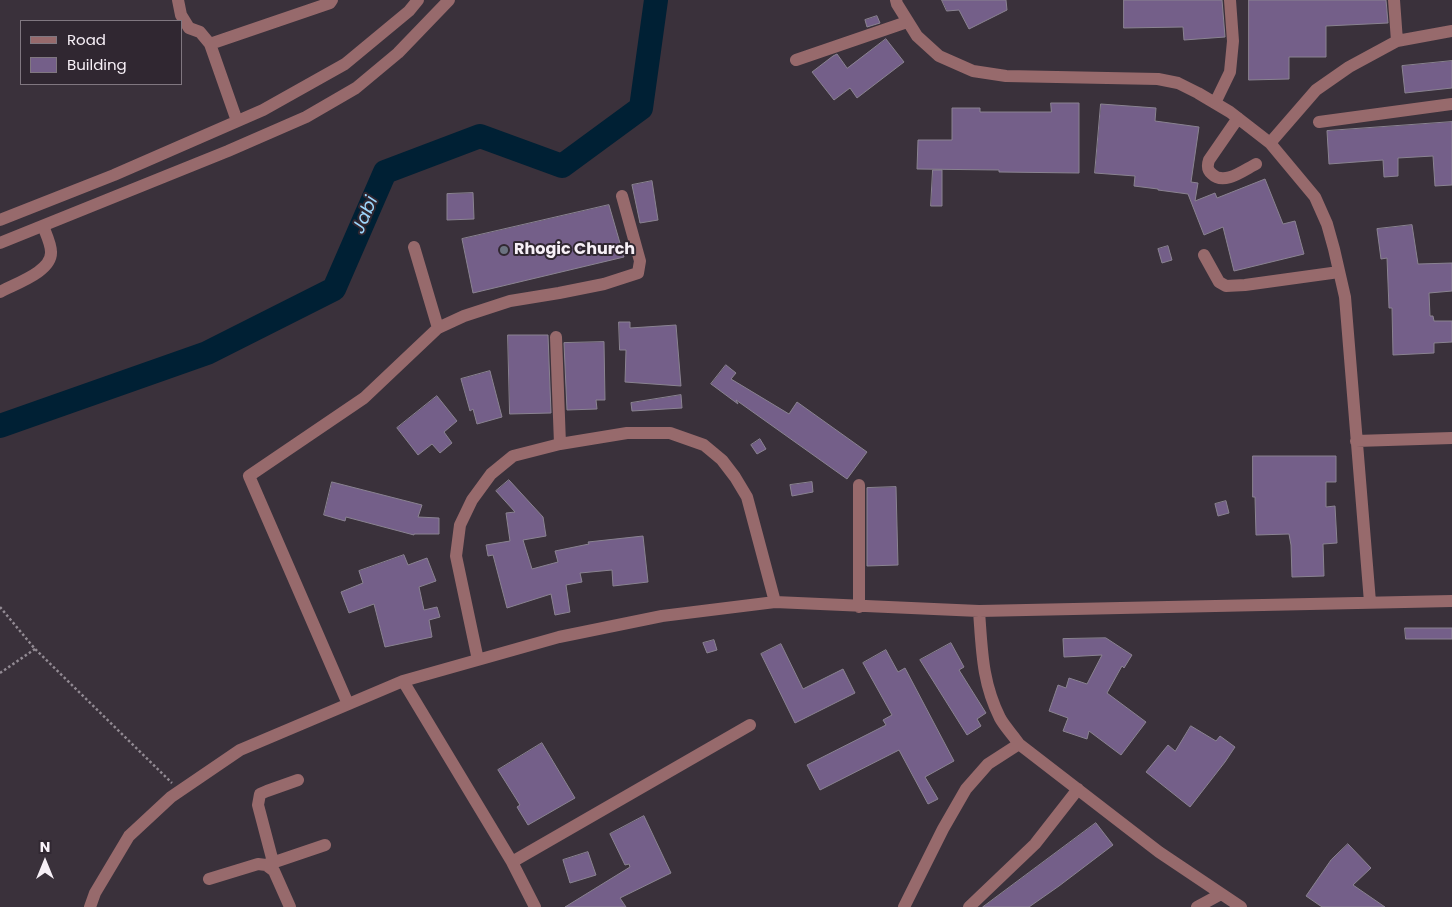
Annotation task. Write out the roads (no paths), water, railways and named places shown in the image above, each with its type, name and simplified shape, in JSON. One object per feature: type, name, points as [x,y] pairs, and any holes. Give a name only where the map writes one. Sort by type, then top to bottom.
[{"type":"street","points":[[178,0],[182,15],[189,28],[200,32],[210,44],[237,121]]},
{"type":"street","points":[[210,44],[330,3],[332,0]]},
{"type":"street","points":[[0,220],[114,175],[263,110],[345,64],[409,11],[418,0]]},
{"type":"street","points":[[0,243],[228,151],[306,117],[356,88],[398,53],[449,0]]},
{"type":"street","points":[[896,0],[916,36],[939,56],[973,71],[1006,76],[1158,79],[1178,84],[1198,93],[1238,118],[1270,143],[1315,197],[1327,224],[1345,297],[1370,602]]},
{"type":"street","points":[[1215,103],[1230,72],[1233,41],[1230,0]]},
{"type":"street","points":[[1394,0],[1397,41]]},
{"type":"street","points":[[796,60],[907,22]]},
{"type":"street","points":[[1270,143],[1316,90],[1349,67],[1397,41],[1452,31]]},
{"type":"street","points":[[1319,122],[1452,104]]},
{"type":"street","points":[[1238,118],[1209,160],[1207,166],[1210,172],[1217,178],[1224,179],[1256,164]]},
{"type":"street","points":[[348,704],[249,476],[364,398],[438,328],[464,316],[510,301],[604,284],[638,273],[640,261],[622,196]]},
{"type":"street","points":[[0,292],[39,272],[48,262],[51,251],[42,226]]},
{"type":"street","points":[[414,247],[438,328]]},
{"type":"street","points":[[1204,255],[1219,282],[1226,286],[1339,272]]},
{"type":"street","points":[[556,338],[560,444]]},
{"type":"street","points":[[478,660],[456,556],[460,525],[472,500],[491,474],[513,456],[560,444],[627,433],[670,433],[704,445],[722,460],[735,477],[746,497],[775,602]]},
{"type":"street","points":[[1356,441],[1452,438]]},
{"type":"street","points":[[859,485],[859,607]]},
{"type":"street","points":[[90,907],[95,893],[130,836],[171,797],[240,750],[403,681],[559,637],[662,616],[775,602],[979,611],[1452,601]]},
{"type":"street","points":[[979,611],[984,671],[990,694],[1001,720],[1019,744],[1159,852],[1241,907]]},
{"type":"street","points":[[403,681],[512,862],[536,907]]},
{"type":"street","points":[[512,862],[750,725]]},
{"type":"street","points":[[904,907],[943,829],[966,789],[988,764],[1019,744]]},
{"type":"street","points":[[290,907],[270,864],[258,805],[260,794],[298,780]]},
{"type":"street","points":[[969,907],[1035,844],[1078,789]]},
{"type":"street","points":[[209,879],[258,864],[270,864],[325,845]]},
{"type":"street","points":[[1197,907],[1221,894]]},
{"type":"waterway","name":"Jabi","points":[[0,426],[207,353],[334,289],[385,172],[480,136],[562,166],[641,108],[656,0]]},
{"type":"place","name":"Rhogic Church","points":[[504,250]]}]
